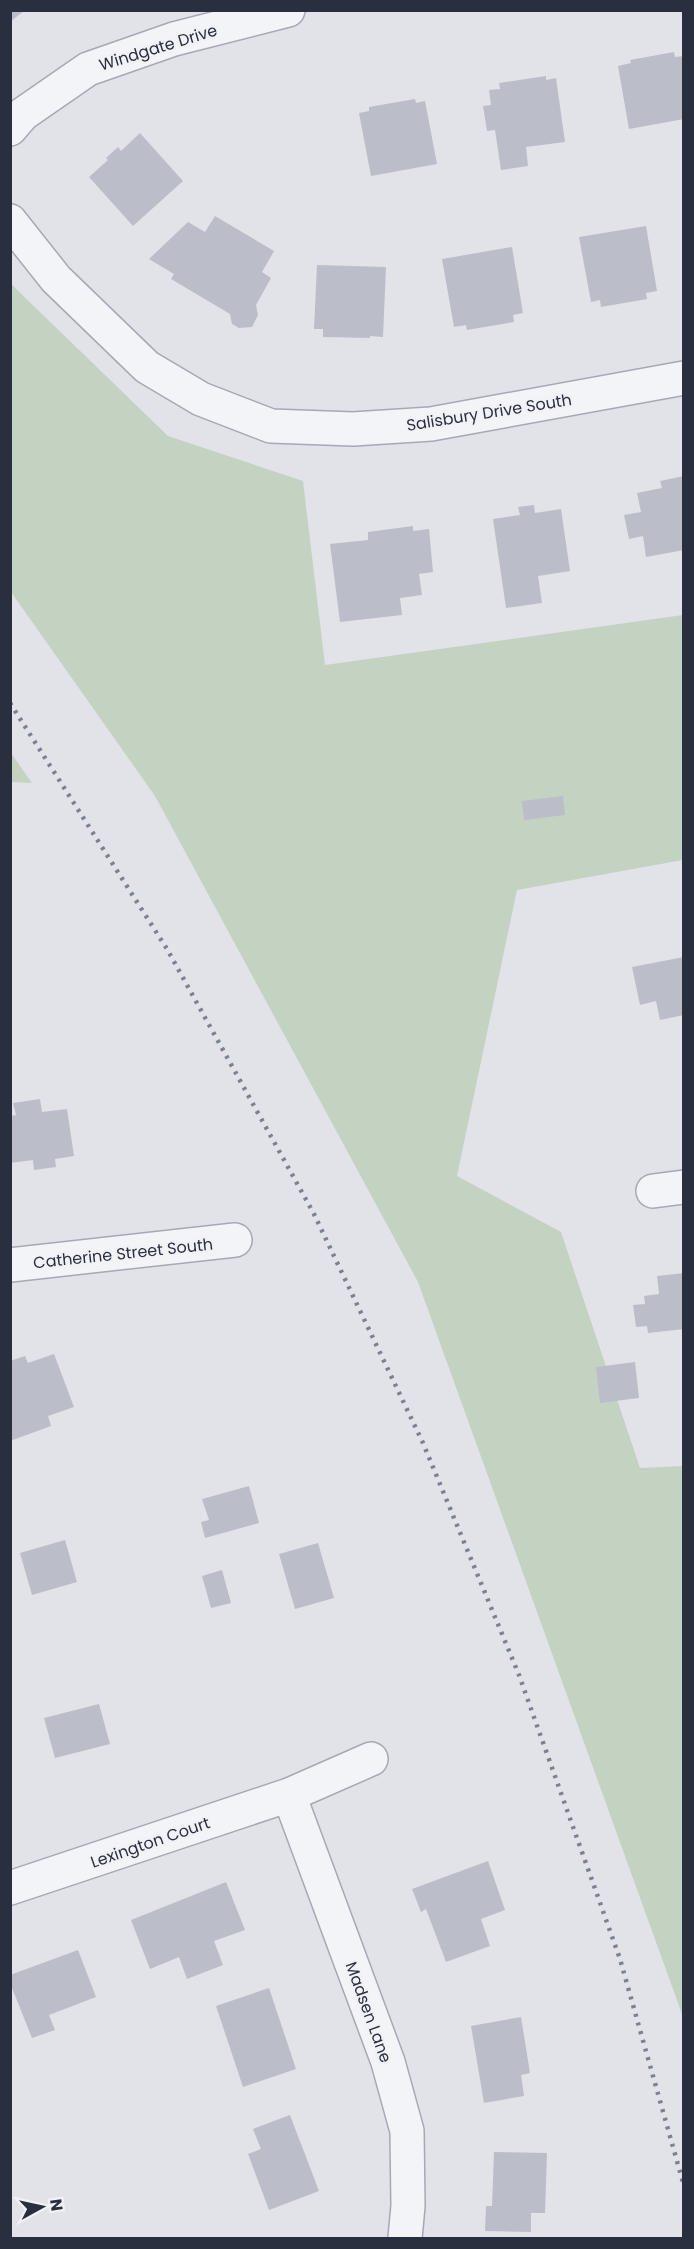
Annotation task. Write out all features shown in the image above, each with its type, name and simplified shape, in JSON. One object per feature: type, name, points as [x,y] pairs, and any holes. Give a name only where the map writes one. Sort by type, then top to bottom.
[{"type":"street","name":"Windgate Drive","points":[[10,129],[23,114],[88,69],[174,39],[288,10]]},
{"type":"street","name":"Salisbury Drive South","points":[[10,221],[56,279],[147,367],[201,399],[272,426],[353,429],[431,424],[684,378]]},
{"type":"street","name":"Catherine Street South","points":[[10,1265],[235,1240]]},
{"type":"street","name":"Lexington Court","points":[[10,1888],[290,1795],[371,1759]]},
{"type":"street","name":"Madsen Lane","points":[[290,1795],[388,2062],[407,2132],[408,2206],[405,2238]]},
{"type":"green space","points":[[10,283],[168,436],[303,481],[325,665],[683,615],[683,860],[517,890],[457,1176],[561,1232],[640,1468],[683,1466],[683,2017],[418,1282],[155,796],[11,592]]},
{"type":"green space","points":[[11,753],[32,783],[11,782]]},
{"type":"building","points":[[10,10],[25,10],[10,22]]},
{"type":"building","points":[[674,52],[675,57],[684,56],[684,119],[629,129],[618,66],[631,63],[630,60]]},
{"type":"building","points":[[546,76],[546,80],[556,78],[565,142],[526,147],[528,166],[501,170],[495,130],[487,131],[483,106],[491,105],[489,90],[500,89],[499,83]]},
{"type":"building","points":[[415,99],[416,103],[425,101],[437,164],[371,176],[359,113],[369,111],[369,107]]},
{"type":"building","points":[[140,133],[183,181],[133,226],[89,177],[108,160],[106,158],[118,147],[121,151]]},
{"type":"building","points":[[215,216],[274,251],[262,272],[271,278],[256,305],[258,315],[252,327],[239,328],[232,324],[230,314],[171,279],[174,274],[149,259],[188,222],[205,232]]},
{"type":"building","points":[[646,226],[657,291],[646,293],[647,299],[601,307],[600,300],[591,302],[579,237]]},
{"type":"building","points":[[512,247],[523,313],[513,315],[514,322],[467,330],[466,325],[454,327],[442,259]]},
{"type":"building","points":[[317,265],[386,267],[383,337],[323,337],[323,329],[314,329]]},
{"type":"building","points":[[684,476],[684,550],[646,557],[643,536],[629,539],[624,515],[641,512],[637,493],[662,488],[660,481]]},
{"type":"building","points":[[534,505],[535,513],[561,509],[570,571],[538,576],[542,603],[506,608],[493,519],[520,515],[518,507]]},
{"type":"building","points":[[413,526],[413,531],[429,529],[433,572],[419,574],[422,595],[400,598],[402,615],[340,622],[330,544],[368,540],[368,532]]},
{"type":"building","points":[[563,796],[565,815],[524,820],[522,801]]},
{"type":"building","points":[[684,957],[684,1015],[660,1020],[656,1001],[640,1005],[632,967]]},
{"type":"building","points":[[40,1099],[42,1112],[67,1109],[74,1156],[55,1159],[56,1167],[34,1170],[33,1160],[10,1163],[10,1116],[16,1115],[13,1103]]},
{"type":"building","points":[[684,1273],[684,1329],[648,1333],[647,1326],[636,1327],[633,1305],[645,1304],[644,1296],[659,1294],[657,1276]]},
{"type":"building","points":[[54,1354],[74,1407],[48,1416],[51,1426],[10,1441],[10,1361],[25,1356],[28,1363]]},
{"type":"building","points":[[635,1362],[639,1398],[600,1403],[596,1367]]},
{"type":"building","points":[[249,1486],[259,1523],[205,1538],[201,1522],[209,1520],[202,1499]]},
{"type":"building","points":[[65,1540],[77,1582],[32,1595],[20,1553]]},
{"type":"building","points":[[318,1543],[334,1598],[295,1609],[279,1554]]},
{"type":"building","points":[[222,1570],[231,1603],[211,1608],[202,1576]]},
{"type":"building","points":[[99,1704],[110,1744],[55,1758],[44,1718]]},
{"type":"building","points":[[488,1861],[505,1910],[481,1919],[490,1946],[446,1962],[426,1909],[421,1912],[412,1889]]},
{"type":"building","points":[[226,1882],[245,1930],[214,1941],[223,1965],[187,1979],[179,1957],[150,1969],[131,1920]]},
{"type":"building","points":[[78,1950],[96,1997],[49,2015],[55,2030],[32,2038],[10,1983],[10,1975]]},
{"type":"building","points":[[269,1988],[296,2069],[243,2087],[216,2006]]},
{"type":"building","points":[[521,2017],[530,2073],[521,2075],[524,2096],[484,2103],[471,2026]]},
{"type":"building","points":[[290,2115],[319,2191],[269,2210],[248,2154],[261,2149],[253,2129]]},
{"type":"building","points":[[494,2152],[547,2153],[545,2213],[531,2213],[531,2232],[485,2231],[486,2206],[492,2206]]},
{"type":"railway","points":[[10,703],[167,949],[314,1214],[423,1443],[519,1675],[620,1959],[684,2186]]}]
